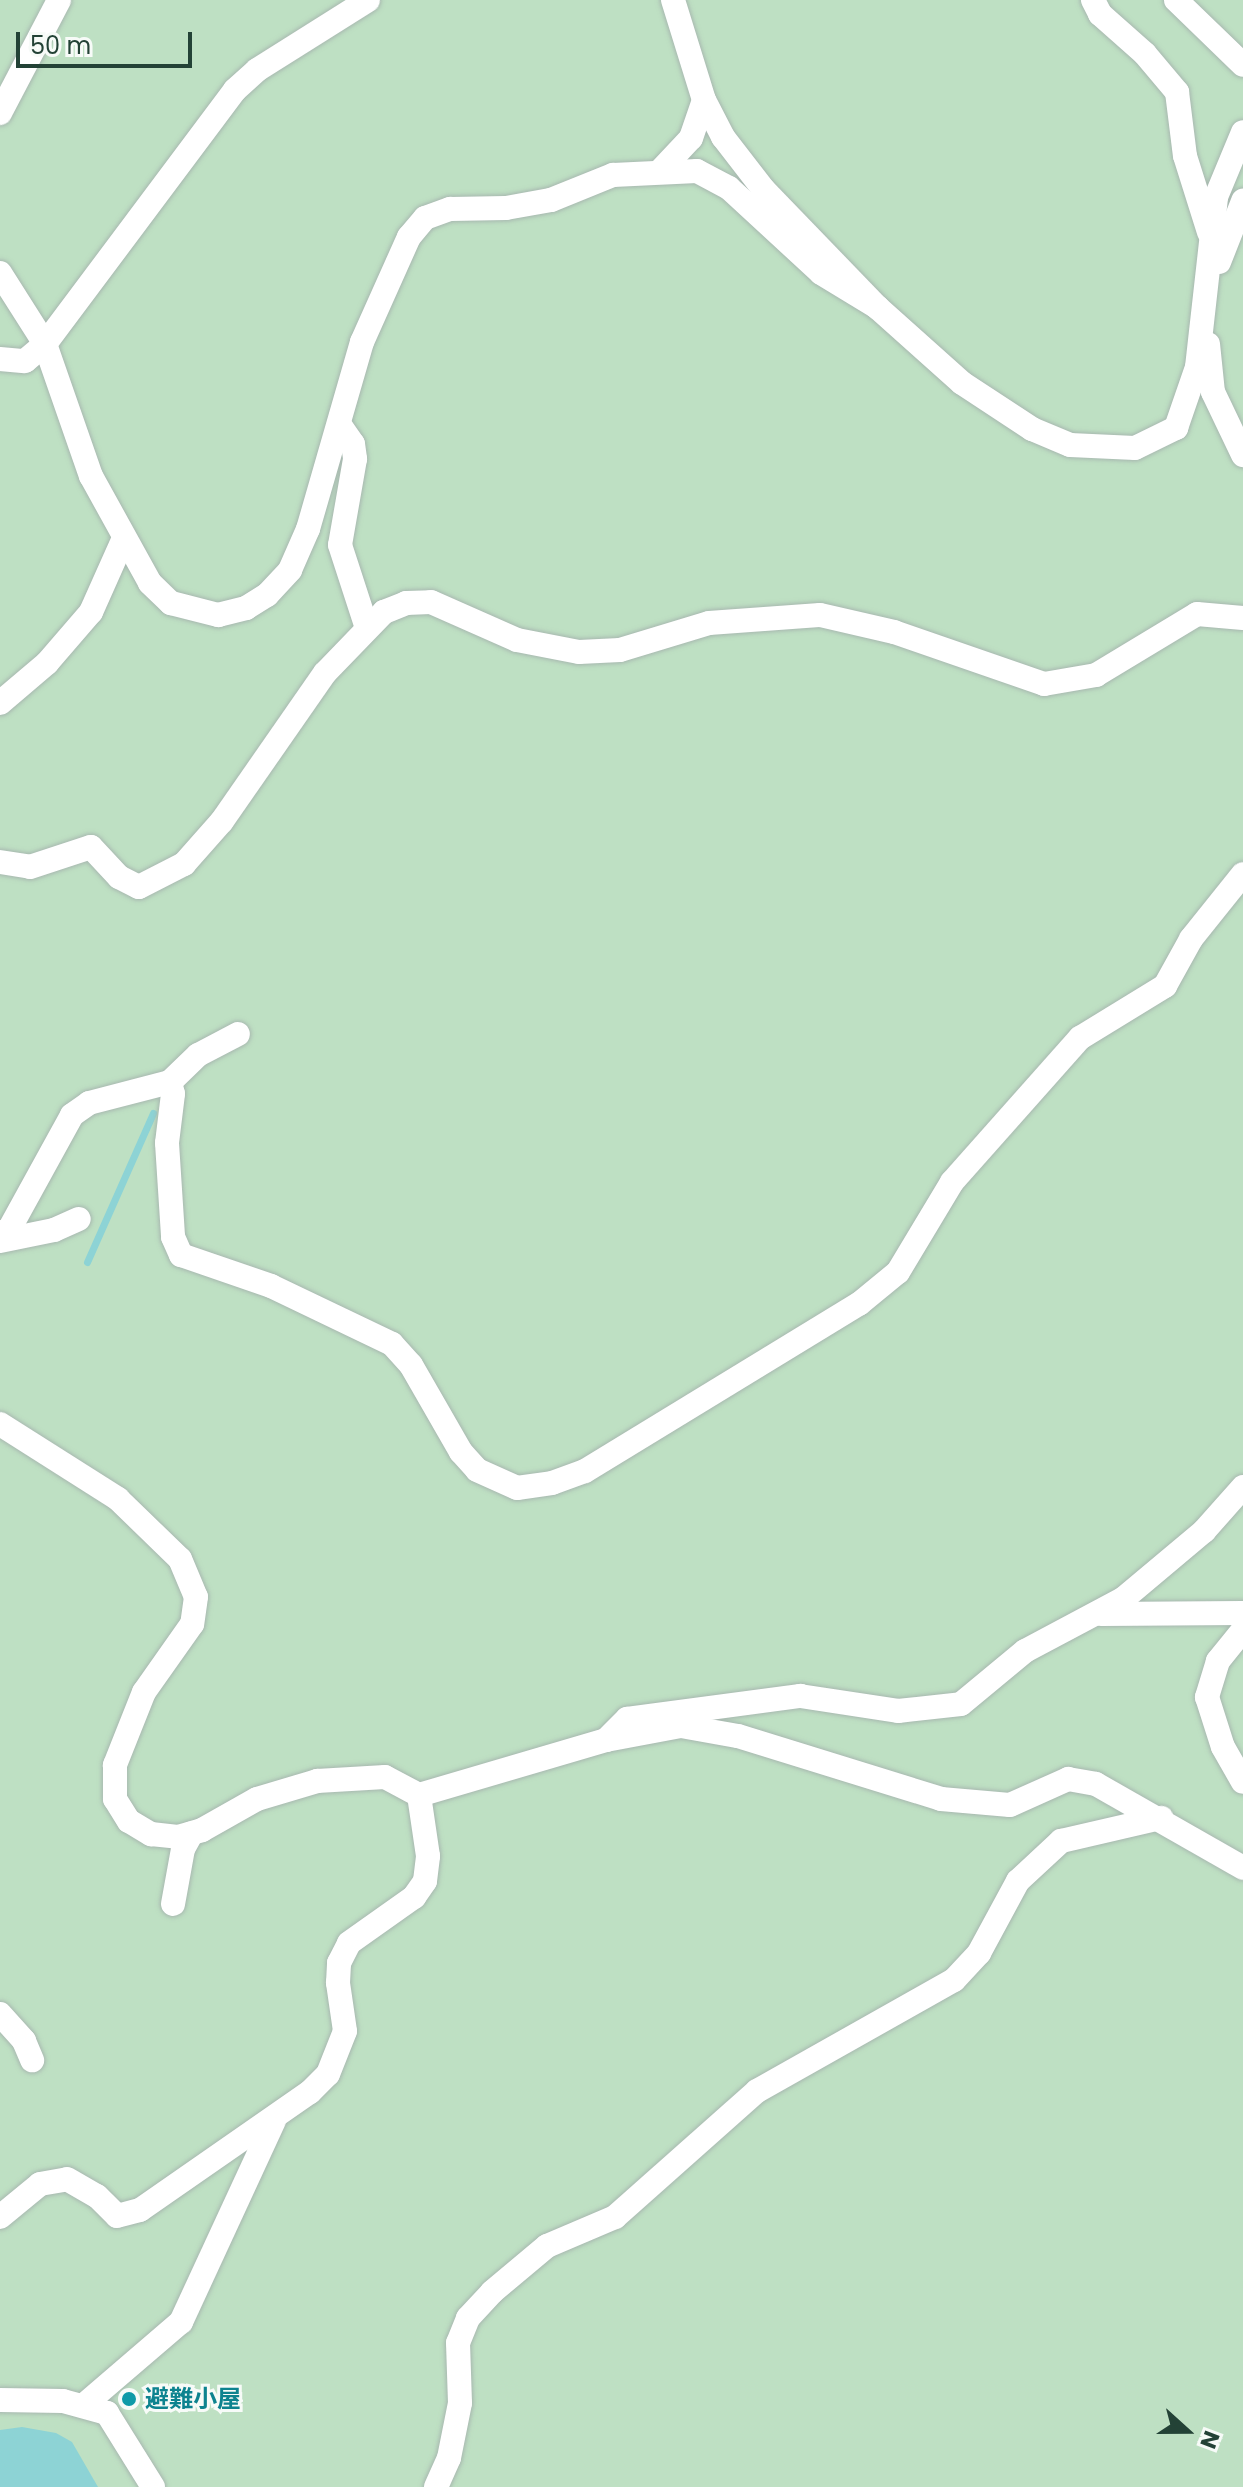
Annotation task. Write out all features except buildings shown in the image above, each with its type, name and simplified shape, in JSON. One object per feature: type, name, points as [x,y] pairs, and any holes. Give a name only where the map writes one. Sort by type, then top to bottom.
[{"type":"street","points":[[0,113],[9,86],[59,0]]},
{"type":"street","points":[[0,359],[25,361],[45,344],[235,90],[257,70],[368,0]]},
{"type":"street","points":[[673,0],[704,100],[723,137],[764,190],[877,307],[962,383],[1032,429],[1070,445],[1135,448],[1176,428],[1197,367],[1216,197],[1243,132]]},
{"type":"street","points":[[1093,0],[1100,14],[1145,54],[1177,92],[1185,156],[1213,244]]},
{"type":"street","points":[[1176,0],[1243,65]]},
{"type":"street","points":[[662,169],[691,138],[704,100]]},
{"type":"street","points":[[0,273],[45,344],[91,476],[123,540],[150,583],[171,603],[191,613],[218,615],[246,608],[267,595],[290,570],[339,424],[362,342],[409,237],[425,218],[450,209],[506,208],[551,200],[613,175],[662,169],[697,171],[729,188],[821,273],[877,307]]},
{"type":"street","points":[[1243,201],[1204,305],[1213,392],[1243,455]]},
{"type":"street","points":[[339,424],[353,444],[355,459],[340,545],[367,628]]},
{"type":"street","points":[[0,703],[47,663],[91,612],[123,540]]},
{"type":"street","points":[[0,862],[30,867],[91,847],[119,877],[139,887],[184,864],[222,821],[325,673],[367,628],[384,612],[431,602],[517,640],[579,652],[620,650],[709,623],[820,615],[894,632],[1044,684],[1096,675],[1197,614],[1243,618]]},
{"type":"street","points":[[170,1082],[173,1094],[167,1143],[173,1237],[181,1255],[271,1286],[392,1344],[411,1365],[461,1452],[477,1470],[517,1488],[552,1483],[585,1471],[859,1304],[898,1272],[952,1182],[1080,1038],[1165,986],[1191,939],[1243,874]]},
{"type":"street","points":[[2,1237],[72,1115],[89,1103],[170,1082],[198,1055],[238,1034]]},
{"type":"street","points":[[2,1237],[54,1230],[79,1219]]},
{"type":"street","points":[[0,1424],[118,1499],[180,1559],[196,1597],[192,1624],[144,1692],[115,1765],[115,1799],[129,1821],[151,1834],[192,1833],[257,1799],[329,1779],[385,1777],[419,1795],[606,1740],[681,1726],[707,1728],[941,1799],[1010,1805],[1068,1779],[1096,1784],[1161,1818],[1243,1868]]},
{"type":"street","points":[[606,1740],[627,1719],[800,1696],[898,1711],[961,1704],[1025,1651],[1123,1599],[1204,1531],[1243,1487]]},
{"type":"street","points":[[1092,1614],[1243,1613]]},
{"type":"street","points":[[1243,1630],[1218,1661],[1207,1697],[1223,1747],[1243,1782]]},
{"type":"street","points":[[0,2217],[40,2184],[67,2179],[97,2196],[117,2216],[140,2210],[310,2092],[339,2054],[345,2016],[339,1963],[349,1943],[414,1897],[425,1881],[428,1856],[419,1795]]},
{"type":"street","points":[[436,2487],[449,2458],[460,2403],[458,2343],[468,2318],[492,2292],[547,2246],[615,2217],[757,2091],[954,1980],[979,1953],[1018,1881],[1061,1841],[1161,1818]]},
{"type":"street","points":[[173,1904],[183,1849],[192,1833]]},
{"type":"street","points":[[0,2014],[24,2041],[32,2060]]},
{"type":"street","points":[[84,2405],[181,2322],[275,2118]]},
{"type":"street","points":[[0,2400],[84,2405],[107,2413],[123,2431],[153,2487]]},
{"type":"green space","points":[[0,0],[1243,0],[1243,2487],[0,2487]]},
{"type":"water","points":[[22,2427],[56,2433],[72,2442],[98,2487],[0,2487],[0,2430]]},
{"type":"waterway","points":[[87,1262],[153,1113]]},
{"type":"place","name":"避難小屋","points":[[129,2399]]}]
